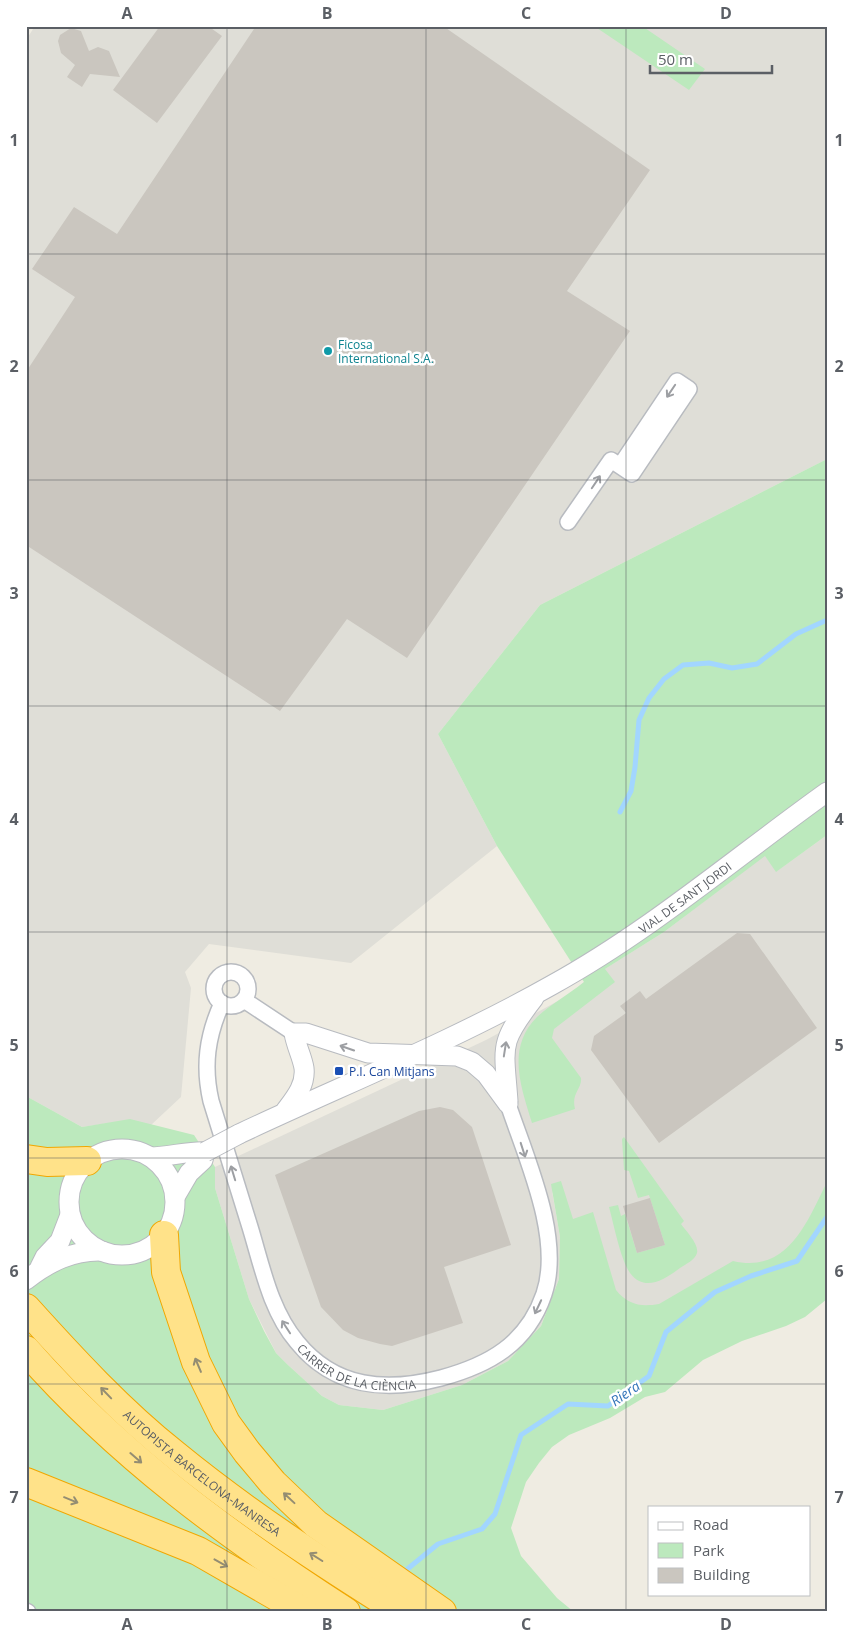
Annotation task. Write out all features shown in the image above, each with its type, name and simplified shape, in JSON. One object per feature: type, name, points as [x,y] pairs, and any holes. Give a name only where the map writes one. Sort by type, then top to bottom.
[{"type":"highway","points":[[26,1159],[47,1162],[86,1161]]},
{"type":"highway","points":[[164,1235],[166,1272],[196,1362],[226,1423],[242,1445],[273,1483],[316,1524],[442,1612]]},
{"type":"highway","name":"AUTOPISTA BARCELONA-MANRESA","points":[[26,1308],[112,1399],[172,1453],[298,1546],[401,1612]]},
{"type":"highway","points":[[26,1350],[91,1419],[154,1474],[282,1571],[346,1612]]},
{"type":"highway","points":[[26,1482],[198,1551],[304,1612]]},
{"type":"street","points":[[568,522],[611,460],[620,466],[632,474],[689,389],[677,381],[620,466]]},
{"type":"street","name":"VIAL DE SANT JORDI","points":[[205,1152],[284,1113],[412,1056],[538,993],[608,951],[662,914],[827,792]]},
{"type":"street","points":[[229,972],[242,975],[247,980],[249,990],[244,1000],[236,1005],[222,1003],[217,998],[214,986],[221,975],[229,972]]},
{"type":"street","points":[[508,1104],[504,1071],[505,1048],[513,1027],[538,993]]},
{"type":"street","points":[[244,1000],[294,1034],[306,1033],[354,1050],[412,1056],[456,1056],[472,1062],[497,1087],[508,1104]]},
{"type":"street","name":"CARRER DE LA CIÈNCIA","points":[[222,1003],[211,1029],[207,1048],[206,1078],[211,1101],[268,1289],[283,1323],[297,1342],[312,1358],[346,1378],[369,1385],[391,1386],[418,1383],[459,1373],[492,1360],[508,1347],[534,1316],[544,1293],[549,1272],[548,1227],[508,1104]]},
{"type":"street","points":[[284,1113],[300,1091],[303,1082],[304,1068],[295,1044],[294,1034]]},
{"type":"street","points":[[151,1157],[165,1171],[175,1197],[173,1217],[164,1235],[150,1247],[133,1254],[114,1255],[89,1244],[79,1234],[70,1215],[69,1190],[76,1174],[86,1161],[94,1156],[113,1149],[133,1150],[151,1157],[176,1156],[198,1150],[205,1152],[203,1160],[189,1173],[175,1197]]},
{"type":"street","points":[[32,1276],[45,1257],[60,1241],[70,1215]]},
{"type":"street","points":[[32,1276],[65,1256],[83,1251],[102,1251]]},
{"type":"shaded area","points":[[35,26],[827,26],[827,459],[540,605],[438,734],[497,846],[351,963],[209,944],[185,972],[191,988],[181,1097],[151,1125],[130,1120],[82,1127],[26,1096],[26,40]]},
{"type":"shaded area","points":[[827,835],[827,1231],[624,1370],[552,1191],[560,1237],[559,1279],[541,1326],[508,1361],[462,1385],[383,1410],[339,1405],[322,1396],[276,1353],[249,1299],[215,1188],[215,1167],[486,1040],[569,995],[584,982],[664,932],[765,855],[777,871]]},
{"type":"green space","points":[[594,26],[642,26],[705,69],[689,90]]},
{"type":"green space","points":[[827,459],[827,835],[776,872],[765,856],[664,932],[605,969],[615,982],[554,1029],[552,1038],[581,1078],[574,1099],[575,1109],[532,1123],[524,1096],[519,1068],[522,1042],[527,1029],[537,1017],[584,982],[497,846],[438,734],[540,605]]},
{"type":"green space","points":[[26,1096],[82,1127],[130,1119],[194,1135],[215,1167],[215,1188],[249,1299],[264,1331],[276,1353],[288,1365],[322,1396],[339,1405],[383,1410],[462,1385],[508,1361],[541,1326],[559,1279],[560,1237],[551,1184],[561,1181],[573,1219],[593,1212],[616,1290],[630,1302],[641,1305],[659,1304],[733,1261],[752,1263],[768,1260],[782,1252],[803,1228],[827,1182],[827,1299],[805,1317],[786,1326],[742,1341],[703,1360],[665,1392],[645,1397],[610,1418],[569,1435],[552,1447],[539,1463],[526,1482],[511,1528],[521,1556],[557,1598],[574,1612],[26,1612]]},
{"type":"green space","points":[[624,1137],[684,1221],[681,1224],[697,1249],[696,1255],[690,1262],[662,1280],[655,1282],[648,1283],[636,1279],[626,1267],[609,1207],[618,1205],[621,1216],[625,1214],[637,1253],[665,1245],[649,1195],[638,1198],[629,1171],[624,1170],[622,1139]]},
{"type":"building","points":[[160,26],[208,26],[222,36],[157,123],[113,90]]},
{"type":"building","name":"Ficosa International S.A.","points":[[256,26],[443,26],[650,170],[567,291],[630,331],[407,658],[347,619],[280,711],[26,545],[26,372],[75,297],[32,269],[74,207],[117,234]]},
{"type":"building","points":[[71,28],[81,31],[89,51],[98,47],[109,51],[120,77],[90,74],[82,87],[67,77],[75,65],[61,53],[58,41],[60,35]]},
{"type":"building","points":[[737,933],[750,934],[817,1028],[659,1143],[591,1050],[594,1036],[626,1013],[620,1006],[640,991],[646,999]]},
{"type":"building","points":[[440,1107],[453,1110],[472,1127],[511,1245],[444,1267],[463,1323],[392,1346],[358,1338],[343,1330],[321,1307],[275,1175],[419,1111]]},
{"type":"building","points":[[650,1198],[665,1245],[637,1253],[623,1206]]},
{"type":"waterway","points":[[620,812],[631,791],[639,720],[649,698],[664,679],[683,665],[709,663],[732,668],[757,664],[796,634],[827,620]]},
{"type":"waterway","name":"Riera","points":[[405,1571],[438,1544],[482,1529],[495,1514],[521,1435],[568,1404],[608,1406],[649,1376],[666,1332],[715,1292],[751,1276],[797,1261],[827,1217]]},
{"type":"place","name":"Ficosa International S.A.","points":[[328,351]]},
{"type":"place","name":"P.I. Can Mitjans","points":[[339,1071]]}]
